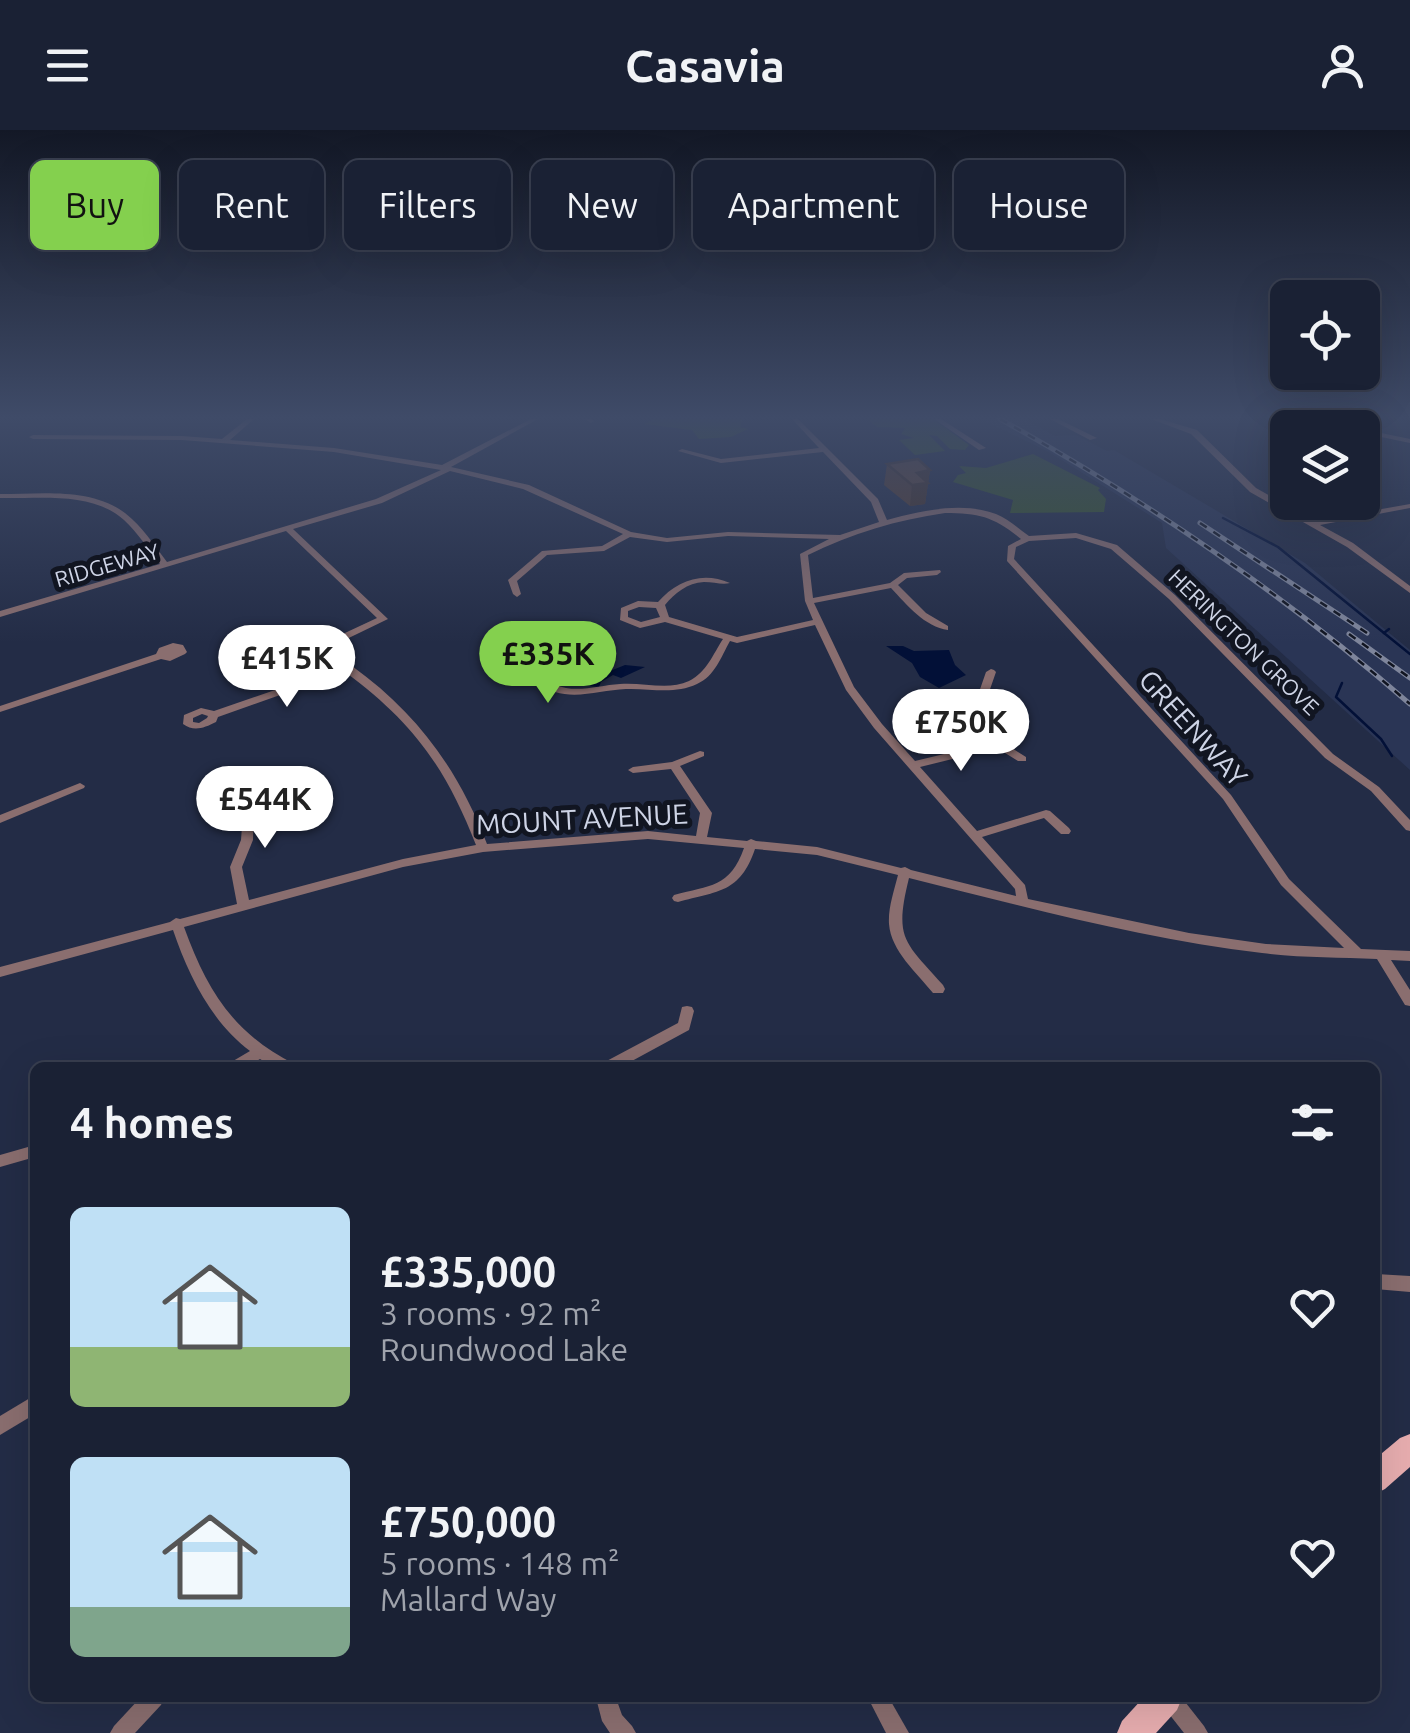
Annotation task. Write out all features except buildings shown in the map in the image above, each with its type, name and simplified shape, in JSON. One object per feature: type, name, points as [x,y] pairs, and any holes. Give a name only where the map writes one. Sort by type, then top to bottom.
[{"type":"main road","points":[[1380,1476],[1408,1454]]},
{"type":"main road","points":[[1134,1733],[1163,1702]]},
{"type":"street","name":"RIDGEWAY","points":[[0,614],[394,494]]},
{"type":"street","points":[[539,494],[629,534],[667,540],[716,534],[839,538]]},
{"type":"street","points":[[868,494],[884,519]]},
{"type":"street","points":[[1261,494],[1363,553],[1410,590]]},
{"type":"street","points":[[0,496],[109,506],[127,518],[166,566]]},
{"type":"street","points":[[1312,524],[1410,506]]},
{"type":"street","points":[[804,554],[884,519],[974,511],[1005,522],[1027,540]]},
{"type":"street","points":[[288,529],[383,619],[322,646],[324,652],[348,668],[418,732],[447,766],[484,848]]},
{"type":"street","points":[[517,594],[512,580],[541,555],[604,548],[629,534]]},
{"type":"street","points":[[771,536],[804,554]]},
{"type":"street","name":"HERINGTON GROVE","points":[[1027,540],[1088,536],[1114,547],[1172,597],[1329,756],[1375,789],[1410,827]]},
{"type":"street","name":"GREENWAY","points":[[1027,540],[1012,546],[1010,558],[1227,796],[1285,882],[1358,954]]},
{"type":"street","points":[[804,554],[809,601],[859,702],[1021,888],[1022,902]]},
{"type":"street","points":[[809,601],[893,585],[904,576],[937,572]]},
{"type":"street","points":[[726,584],[714,579],[690,581],[671,592],[660,605],[628,607],[623,618],[640,625],[665,619],[727,639],[756,638],[817,622]]},
{"type":"street","points":[[893,585],[923,615],[945,628]]},
{"type":"street","points":[[660,605],[665,619]]},
{"type":"street","points":[[569,642],[535,662],[534,674],[539,680],[584,693],[628,686],[666,688],[703,677],[727,639]]},
{"type":"street","points":[[0,710],[160,656]]},
{"type":"street","points":[[214,715],[348,668]]},
{"type":"street","points":[[990,672],[984,696],[1001,731],[999,744]]},
{"type":"street","points":[[914,765],[999,744],[1022,759]]},
{"type":"street","points":[[633,770],[674,765],[700,754]]},
{"type":"street","points":[[674,765],[706,813],[701,837]]},
{"type":"street","points":[[0,819],[80,786]]},
{"type":"street","points":[[243,903],[236,868],[247,840],[248,802]]},
{"type":"street","points":[[976,836],[1046,814],[1065,831]]},
{"type":"street","name":"MOUNT AVENUE","points":[[0,972],[402,862],[484,848],[648,835],[701,837],[817,851],[1189,938],[1266,949],[1410,956]]},
{"type":"street","points":[[678,898],[731,882],[744,869],[751,843]]},
{"type":"street","points":[[905,871],[892,921],[896,936],[938,989]]},
{"type":"street","points":[[176,922],[202,988],[258,1053],[277,1062]]},
{"type":"street","points":[[1382,956],[1410,1001]]},
{"type":"street","points":[[617,1062],[690,1022]]},
{"type":"street","points":[[244,1062],[258,1053]]},
{"type":"street","points":[[0,1161],[30,1152]]},
{"type":"street","points":[[1380,1282],[1410,1284]]},
{"type":"street","points":[[0,1426],[30,1407]]},
{"type":"street","points":[[121,1733],[150,1702]]},
{"type":"street","points":[[607,1702],[614,1722],[624,1733]]},
{"type":"street","points":[[880,1702],[898,1733]]},
{"type":"street","points":[[1170,1702],[1197,1733]]},
{"type":"shaded area","points":[[1116,494],[1188,494],[1305,563],[1410,650],[1410,770],[1166,548],[1162,523]]},
{"type":"shaded area","points":[[886,646],[914,651],[949,650],[955,665],[966,675],[939,688],[920,677],[912,663]]},
{"type":"shaded area","points":[[570,647],[601,661],[610,671],[625,665],[645,667],[621,678],[613,675],[599,687],[559,683],[543,671],[567,655],[565,651]]},
{"type":"green space","points":[[992,494],[1101,494],[1106,499],[1104,512],[1010,513],[1013,500]]},
{"type":"waterway","points":[[1223,518],[1278,547],[1384,633]]},
{"type":"waterway","points":[[1384,633],[1389,629]]},
{"type":"waterway","points":[[1384,633],[1410,654]]},
{"type":"waterway","points":[[1342,683],[1336,697],[1381,739],[1392,756]]},
{"type":"railway","points":[[1125,494],[1263,587],[1410,704]]},
{"type":"railway","points":[[1200,523],[1367,633]]},
{"type":"railway","points":[[1349,634],[1410,678]]}]
